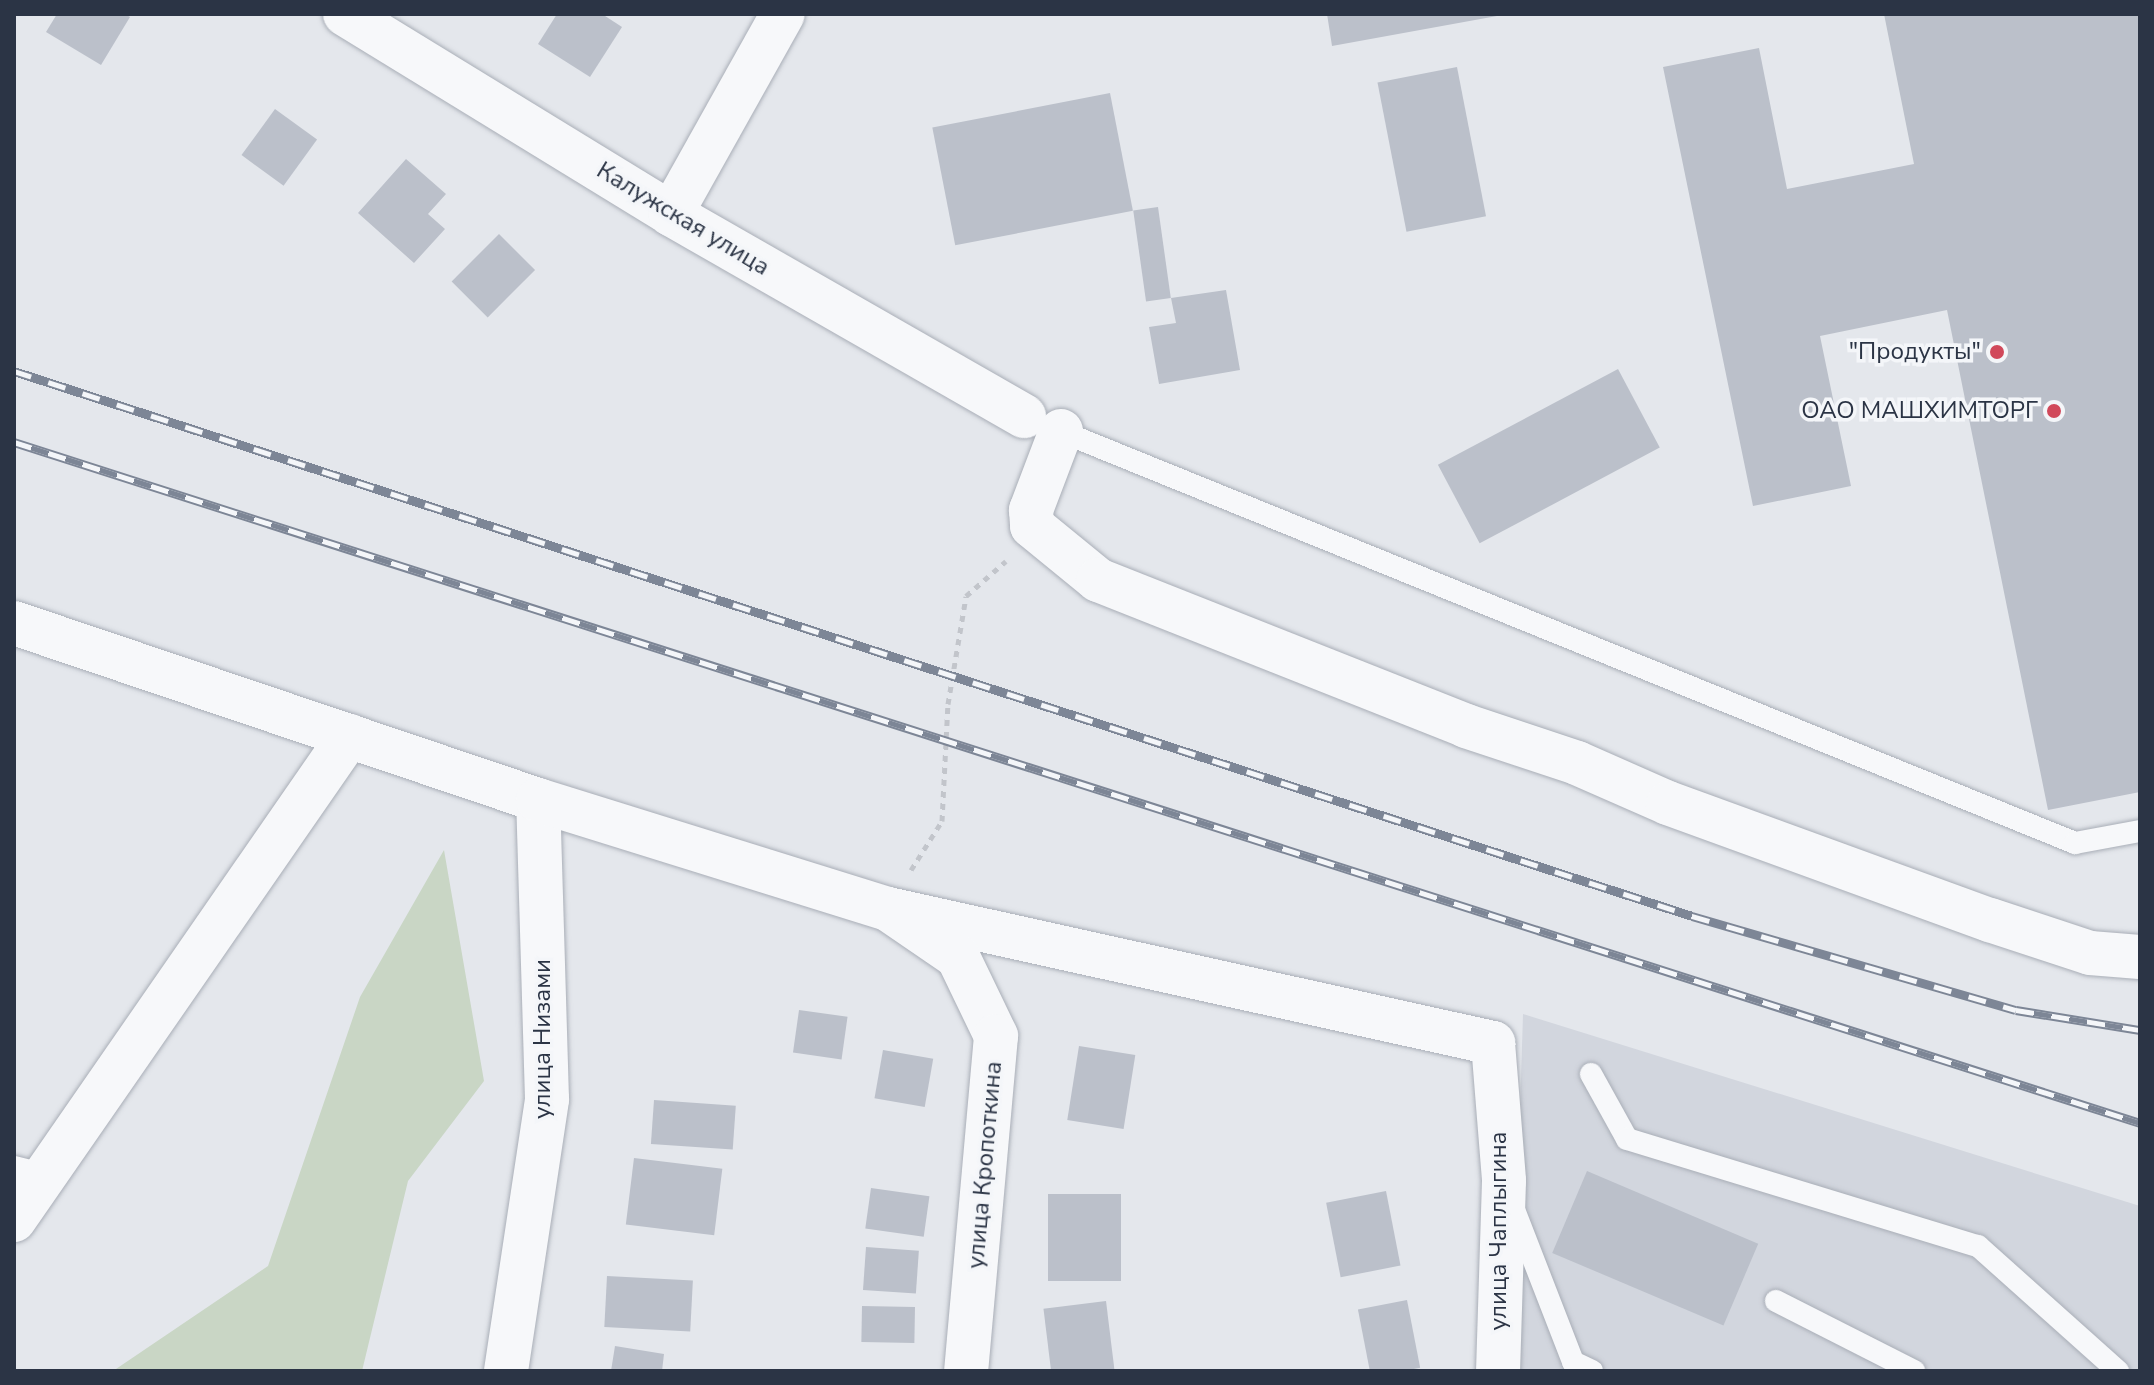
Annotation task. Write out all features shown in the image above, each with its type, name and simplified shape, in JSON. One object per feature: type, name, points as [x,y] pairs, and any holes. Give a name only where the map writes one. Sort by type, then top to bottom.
[{"type":"street","name":"Калужская улица","points":[[345,14],[671,214],[1042,424]]},
{"type":"street","points":[[671,214],[783,14]]},
{"type":"street","points":[[1042,424],[1031,510],[1037,533],[1098,580],[1466,726],[1577,763],[1668,803],[1990,920],[2090,953],[2140,957]]},
{"type":"street","points":[[14,623],[538,800],[888,909]]},
{"type":"street","points":[[14,1220],[30,1171],[349,736]]},
{"type":"street","name":"улица Низами","points":[[506,1371],[547,1099],[538,800]]},
{"type":"street","name":"улица Чаплыгина","points":[[888,909],[1493,1043],[1504,1181],[1498,1371]]},
{"type":"street","name":"улица Кропоткина","points":[[888,909],[958,957],[996,1036],[966,1371]]},
{"type":"lane","points":[[1042,424],[2075,843],[2140,831]]},
{"type":"lane","points":[[1591,1074],[1627,1139],[1978,1246],[2118,1371]]},
{"type":"lane","points":[[1504,1181],[1573,1362],[1592,1371]]},
{"type":"lane","points":[[1776,1301],[1914,1371]]},
{"type":"path","points":[[888,909],[942,821],[948,704],[966,596],[1037,533]]},
{"type":"shaded area","points":[[1523,1014],[2140,1206],[2140,1371],[1512,1371]]},
{"type":"green space","points":[[444,850],[484,1081],[408,1181],[362,1371],[113,1371],[268,1266],[360,997]]},
{"type":"building","points":[[57,14],[125,14],[130,17],[101,65],[46,32]]},
{"type":"building","points":[[557,14],[602,14],[622,27],[590,77],[538,44]]},
{"type":"building","points":[[1327,14],[1497,14],[1497,16],[1332,46]]},
{"type":"building","name":"ОАО МАШХИМТОРГ","points":[[1884,14],[2140,14],[2140,792],[2048,810],[1947,310],[1820,336],[1851,486],[1753,506],[1663,67],[1759,48],[1787,189],[1914,164]]},
{"type":"building","points":[[1457,67],[1486,216],[1406,232],[1377,82]]},
{"type":"building","points":[[1110,93],[1133,211],[955,245],[932,128]]},
{"type":"building","points":[[275,109],[317,140],[284,186],[241,155]]},
{"type":"building","points":[[406,159],[446,194],[428,214],[445,229],[414,263],[358,213]]},
{"type":"building","points":[[1158,207],[1171,298],[1146,302],[1133,210]]},
{"type":"building","points":[[499,234],[535,270],[488,317],[452,281]]},
{"type":"building","points":[[1226,290],[1240,370],[1159,384],[1149,327],[1176,323],[1171,298]]},
{"type":"building","points":[[1618,369],[1660,448],[1480,543],[1438,465]]},
{"type":"building","points":[[799,1010],[848,1017],[842,1059],[793,1053]]},
{"type":"building","points":[[1079,1046],[1135,1055],[1124,1129],[1067,1120]]},
{"type":"building","points":[[883,1050],[933,1059],[925,1107],[874,1098]]},
{"type":"building","points":[[654,1100],[736,1106],[733,1150],[651,1144]]},
{"type":"building","points":[[634,1158],[722,1169],[714,1235],[626,1225]]},
{"type":"building","points":[[1587,1171],[1758,1244],[1723,1326],[1552,1253]]},
{"type":"building","points":[[871,1188],[929,1196],[924,1237],[865,1229]]},
{"type":"building","points":[[1386,1191],[1401,1266],[1341,1277],[1326,1203]]},
{"type":"building","points":[[1048,1194],[1121,1194],[1121,1281],[1048,1281]]},
{"type":"building","points":[[866,1247],[919,1251],[916,1294],[863,1290]]},
{"type":"building","points":[[607,1276],[693,1281],[690,1331],[604,1327]]},
{"type":"building","points":[[1407,1300],[1420,1368],[1370,1371],[1358,1310]]},
{"type":"building","points":[[1106,1301],[1115,1371],[1051,1371],[1043,1309]]},
{"type":"building","points":[[862,1306],[915,1307],[914,1343],[861,1342]]},
{"type":"building","points":[[615,1346],[664,1354],[662,1371],[611,1371]]},
{"type":"railway","points":[[14,371],[1692,916],[2016,1010],[2140,1030]]},
{"type":"railway","points":[[14,442],[2140,1123]]},
{"type":"place","name":"\"Продукты\"","points":[[1997,352]]},
{"type":"place","name":"ОАО МАШХИМТОРГ","points":[[2054,411]]}]
